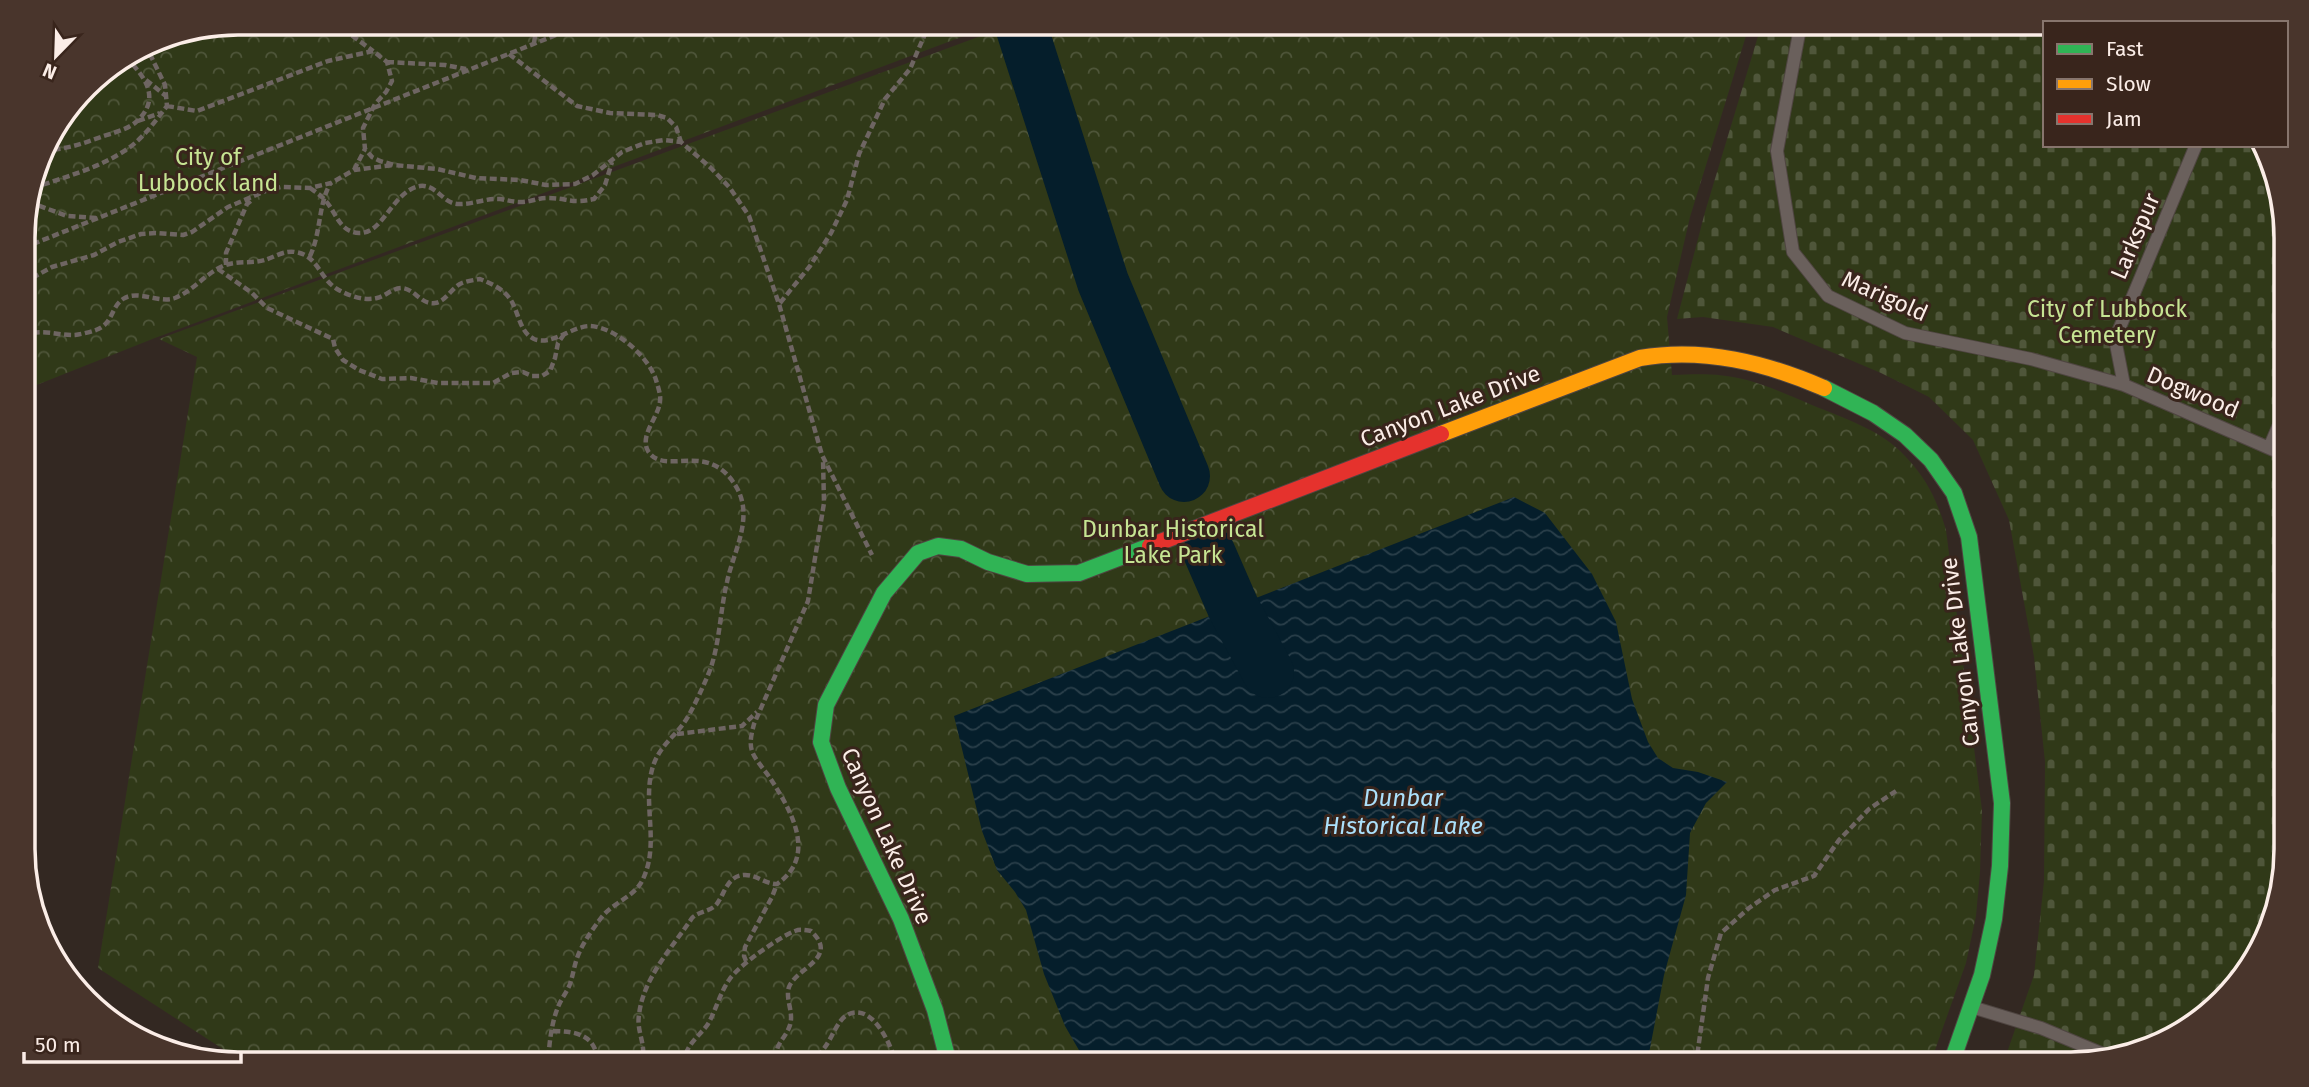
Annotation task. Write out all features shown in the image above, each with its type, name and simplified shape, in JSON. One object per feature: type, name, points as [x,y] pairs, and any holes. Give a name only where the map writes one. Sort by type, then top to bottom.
[{"type":"street","name":"Canyon Lake Drive","points":[[946,1052],[934,1010],[901,919],[838,788],[821,742],[826,705],[884,593],[918,553],[938,546],[961,549],[988,562],[1027,575],[1079,573],[1640,358],[1664,354],[1729,358],[1762,365],[1831,391],[1884,418],[1920,447],[1950,485],[1961,510],[1969,537],[2002,803],[2000,866],[1994,919],[1982,975],[1955,1052]]},
{"type":"lane","name":"Marigold","points":[[1799,35],[1777,151],[1793,252],[1828,296],[1905,333],[2031,359],[2124,385]]},
{"type":"lane","name":"Larkspur","points":[[2124,385],[2115,339],[2195,147]]},
{"type":"lane","name":"Dogwood","points":[[2124,385],[2274,450]]},
{"type":"lane","points":[[2269,448],[2274,436]]},
{"type":"lane","points":[[1972,1007],[2041,1028],[2095,1050]]},
{"type":"path","points":[[351,35],[387,62],[469,69]]},
{"type":"path","points":[[534,43],[535,35]]},
{"type":"path","points":[[35,243],[555,35]]},
{"type":"path","points":[[779,304],[831,233],[847,200],[859,154],[885,99],[910,69],[925,35]]},
{"type":"path","points":[[167,106],[197,111],[328,61],[373,51]]},
{"type":"path","points":[[508,53],[577,106],[610,113],[657,115],[667,118],[677,127],[681,142],[730,188],[749,216],[779,304],[822,455],[876,562],[884,593]]},
{"type":"path","points":[[43,184],[104,161],[121,152],[151,128],[167,106],[160,74],[150,55]]},
{"type":"path","points":[[354,170],[365,149],[363,128],[392,81],[387,62]]},
{"type":"path","points":[[132,65],[166,96]]},
{"type":"path","points":[[137,121],[149,102],[149,88],[145,80]]},
{"type":"path","points":[[56,149],[70,148],[162,113]]},
{"type":"path","points":[[35,276],[52,267],[94,255],[141,234],[183,235],[192,232],[228,206],[268,190],[281,187],[310,188],[331,183],[354,170],[394,165],[436,169],[476,178],[520,180],[546,185],[575,184],[593,175],[622,152],[664,140],[681,142]]},
{"type":"path","points":[[365,149],[372,157],[394,165]]},
{"type":"path","points":[[310,188],[324,199],[344,228],[366,233],[374,229],[401,197],[418,187],[432,188],[449,202],[458,204],[499,199],[524,202],[545,198],[571,202],[594,199],[605,185],[614,158]]},
{"type":"path","points":[[310,256],[318,234],[324,199],[331,183]]},
{"type":"path","points":[[226,265],[226,253],[247,204],[255,197]]},
{"type":"path","points":[[38,205],[67,216],[100,218]]},
{"type":"path","points":[[35,333],[76,335],[97,329],[111,319],[121,300],[128,296],[169,300],[185,293],[207,274],[226,265],[263,260],[293,251],[310,256],[327,281],[358,298],[378,298],[401,288],[428,303],[434,303],[441,301],[459,285],[480,279],[503,291],[512,302],[524,331],[533,338],[541,340],[591,326],[610,332],[636,349],[656,377],[659,391],[660,401],[646,437],[649,453],[668,462],[700,460],[711,463],[730,478],[739,493],[743,511],[740,541],[727,581],[710,669],[688,717],[656,755],[649,791],[651,845],[645,874],[635,891],[603,915],[582,947],[570,985],[555,1017],[550,1052]]},
{"type":"path","points":[[218,269],[252,293],[267,308],[333,339],[343,360],[382,379],[493,383],[511,373],[523,372],[542,376],[550,371],[558,343],[566,332]]},
{"type":"path","points":[[746,961],[745,947],[777,884],[794,869],[799,842],[792,818],[780,793],[751,750],[751,737],[808,601],[824,503],[822,455]]},
{"type":"path","points":[[676,734],[742,726],[761,708]]},
{"type":"path","points":[[1698,1052],[1708,978],[1721,933],[1774,890],[1814,876],[1846,832],[1869,809],[1896,791]]},
{"type":"path","points":[[643,1052],[644,1046],[638,1024],[643,1000],[656,969],[692,918],[716,905],[729,881],[738,876],[747,874],[777,884]]},
{"type":"path","points":[[687,1052],[692,1041],[699,1037],[710,1020],[732,976],[746,961],[795,931],[811,931],[820,943],[820,951],[817,959],[789,987],[790,1026],[776,1052]]},
{"type":"path","points":[[821,1052],[846,1015],[860,1013],[873,1020],[880,1028],[893,1052]]},
{"type":"path","points":[[553,1031],[569,1031],[584,1036],[597,1052]]},
{"type":"green space","name":"City of Lubbock land","points":[[238,35],[967,35],[155,338],[35,386],[35,225],[50,161],[69,125],[104,85],[125,69],[161,50],[199,39]]},
{"type":"green space","name":"Dunbar Historical Lake Park","points":[[983,35],[1746,35],[1690,217],[1667,317],[1672,375],[1719,375],[1747,380],[1862,426],[1885,439],[1905,456],[1925,482],[1939,509],[1946,530],[1982,810],[1976,916],[1966,963],[1934,1052],[226,1051],[98,968],[197,357],[159,339]]},
{"type":"green space","name":"City of Lubbock Cemetery","points":[[1758,35],[2043,35],[2043,147],[2252,147],[2267,186],[2274,238],[2272,875],[2259,926],[2247,950],[2214,992],[2172,1025],[2148,1037],[2110,1048],[2084,1052],[2007,1052],[2034,975],[2044,881],[2045,762],[2034,657],[2009,520],[1973,440],[1929,397],[1881,373],[1773,327],[1703,317],[1677,319],[1705,212]]},
{"type":"water","name":"Dunbar Historical Lake","points":[[1514,497],[1545,513],[1592,574],[1616,622],[1632,699],[1648,742],[1658,758],[1673,768],[1698,772],[1727,782],[1706,803],[1690,833],[1686,895],[1664,975],[1649,1052],[1080,1052],[1065,1026],[1044,974],[1026,910],[997,870],[982,831],[954,716]]},
{"type":"waterway","points":[[1024,35],[1103,282],[1184,476]]},
{"type":"waterway","points":[[1209,552],[1233,607],[1268,672]]},
{"type":"traffic: fast","points":[[1824,388],[1873,413],[1905,435],[1931,460],[1954,493],[1969,537],[2002,803],[2000,866],[1994,919],[1982,975],[1955,1052]]},
{"type":"traffic: fast","points":[[946,1052],[935,1010],[901,919],[838,788],[821,742],[826,705],[884,593],[918,553],[938,546],[961,549],[988,562],[1027,574],[1079,573],[1150,546]]},
{"type":"traffic: slow","points":[[1441,434],[1640,358],[1664,355],[1711,356],[1734,360],[1780,371],[1824,388]]},
{"type":"traffic: jam","points":[[1150,546],[1441,434]]}]
